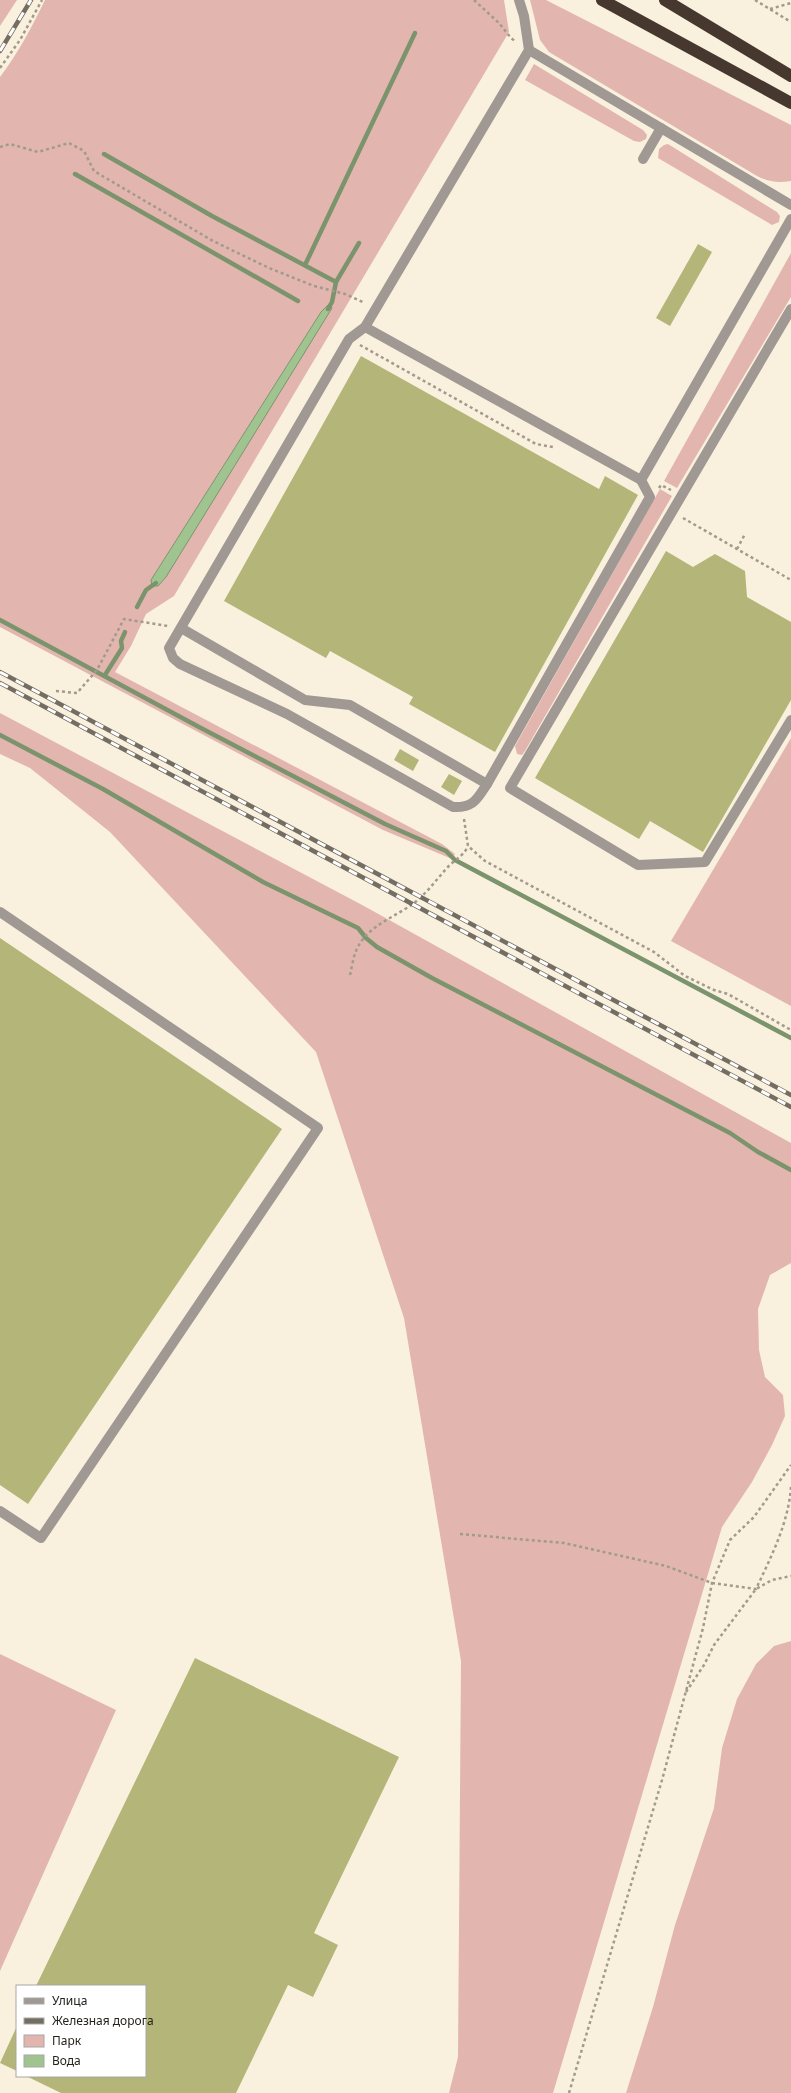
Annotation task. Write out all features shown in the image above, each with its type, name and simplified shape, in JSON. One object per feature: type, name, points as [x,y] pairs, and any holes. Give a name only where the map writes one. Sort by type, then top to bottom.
[{"type":"highway","points":[[602,0],[791,103]]},
{"type":"highway","points":[[665,0],[791,76]]},
{"type":"lane","points":[[365,327],[641,480],[650,497],[487,784],[474,803],[464,808],[453,807],[287,714],[180,664],[173,658],[169,648],[349,339],[365,327],[529,50],[524,16],[519,0]]},
{"type":"lane","points":[[529,50],[791,205]]},
{"type":"lane","points":[[643,159],[661,128]]},
{"type":"lane","points":[[641,480],[791,219]]},
{"type":"lane","points":[[791,309],[510,788],[638,865],[705,862],[791,720]]},
{"type":"lane","points":[[181,628],[305,700],[350,705],[487,784]]},
{"type":"lane","points":[[0,912],[318,1128],[41,1538],[0,1511]]},
{"type":"path","points":[[0,68],[20,40],[42,0]]},
{"type":"path","points":[[474,0],[499,23],[510,38]]},
{"type":"path","points":[[755,0],[791,22]]},
{"type":"path","points":[[770,9],[791,3]]},
{"type":"path","points":[[0,147],[10,144],[38,152],[69,143],[84,151],[94,171],[213,241],[269,268],[314,286],[345,294],[361,301]]},
{"type":"path","points":[[349,339],[536,444],[558,448]]},
{"type":"path","points":[[650,497],[661,485],[680,496]]},
{"type":"path","points":[[673,512],[791,580]]},
{"type":"path","points":[[737,549],[745,534]]},
{"type":"path","points":[[56,691],[78,693],[96,670],[124,619],[181,628]]},
{"type":"path","points":[[350,975],[356,950],[372,930],[426,893],[436,879],[455,860],[465,853],[468,846],[464,821]]},
{"type":"path","points":[[468,846],[485,861],[654,952],[685,976],[714,990],[728,994],[791,1030]]},
{"type":"path","points":[[569,2093],[662,1780],[703,1628],[712,1583],[730,1540],[754,1516],[791,1465]]},
{"type":"path","points":[[685,1694],[704,1665],[714,1646],[756,1589],[772,1555],[788,1510],[791,1486]]},
{"type":"path","points":[[460,1534],[564,1543],[666,1566],[712,1583],[756,1589],[772,1580],[791,1576]]},
{"type":"green space","points":[[0,0],[17,0],[0,26]]},
{"type":"green space","points":[[45,0],[504,0],[509,32],[174,596],[146,614],[131,646],[115,672],[442,844],[455,854],[452,859],[383,830],[0,627],[0,77],[19,49]],"holes":[[[330,303],[152,586],[151,580],[321,312]]]},
{"type":"green space","points":[[530,0],[546,0],[791,125],[791,181],[774,182],[757,176],[549,52],[540,40]]},
{"type":"green space","points":[[534,64],[643,130],[647,135],[646,139],[640,142],[634,141],[525,80]]},
{"type":"green space","points":[[668,144],[777,212],[780,216],[779,222],[772,225],[658,158],[659,149]]},
{"type":"green space","points":[[791,253],[791,297],[677,488],[664,481]]},
{"type":"green space","points":[[660,489],[672,496],[525,751],[522,755],[517,754],[515,746]]},
{"type":"green space","points":[[0,713],[364,906],[791,1143],[791,1263],[770,1275],[758,1309],[759,1350],[765,1377],[783,1395],[785,1416],[772,1445],[752,1482],[722,1527],[553,2093],[449,2093],[458,2057],[461,1661],[404,1318],[316,1052],[110,832],[30,768],[0,754]]},
{"type":"green space","points":[[791,738],[791,1006],[671,941]]},
{"type":"green space","points":[[791,1641],[791,2093],[626,2093],[653,2007],[675,1925],[714,1808],[722,1748],[737,1699],[756,1664],[774,1646]]},
{"type":"green space","points":[[0,1654],[116,1710],[0,1971]]},
{"type":"water","points":[[330,303],[332,308],[166,577],[158,586],[152,586],[151,580],[321,312]]},
{"type":"building","points":[[698,244],[712,252],[670,326],[656,318]]},
{"type":"building","points":[[361,356],[599,489],[605,476],[638,495],[495,752],[409,704],[413,697],[330,651],[326,658],[224,601]]},
{"type":"building","points":[[666,551],[693,567],[715,554],[745,571],[747,597],[791,622],[791,700],[703,852],[650,821],[639,839],[535,778]]},
{"type":"building","points":[[400,749],[419,760],[413,771],[394,760]]},
{"type":"building","points":[[449,774],[462,781],[454,795],[441,787]]},
{"type":"building","points":[[0,938],[282,1129],[28,1504],[0,1485]]},
{"type":"building","points":[[195,1658],[399,1757],[314,1933],[338,1945],[313,1997],[288,1985],[236,2093],[61,2093],[28,2077],[146,2077],[146,1985],[36,1985]]},
{"type":"building","points":[[16,2028],[16,2071],[0,2063]]},
{"type":"waterway","points":[[305,265],[415,33]]},
{"type":"waterway","points":[[104,154],[212,216],[336,282],[359,243]]},
{"type":"waterway","points":[[75,174],[298,301]]},
{"type":"waterway","points":[[328,309],[332,302],[336,282]]},
{"type":"waterway","points":[[137,607],[146,590],[156,583]]},
{"type":"waterway","points":[[0,620],[199,727],[385,824],[446,851],[455,860],[791,1038]]},
{"type":"waterway","points":[[105,675],[122,648],[121,641],[125,632]]},
{"type":"waterway","points":[[0,735],[103,789],[263,882],[358,928],[366,938],[377,947],[432,978],[730,1133],[758,1152],[791,1170]]},
{"type":"railway","points":[[0,51],[31,0]]},
{"type":"railway","points":[[0,672],[791,1095]]},
{"type":"railway","points":[[0,683],[791,1107]]}]
